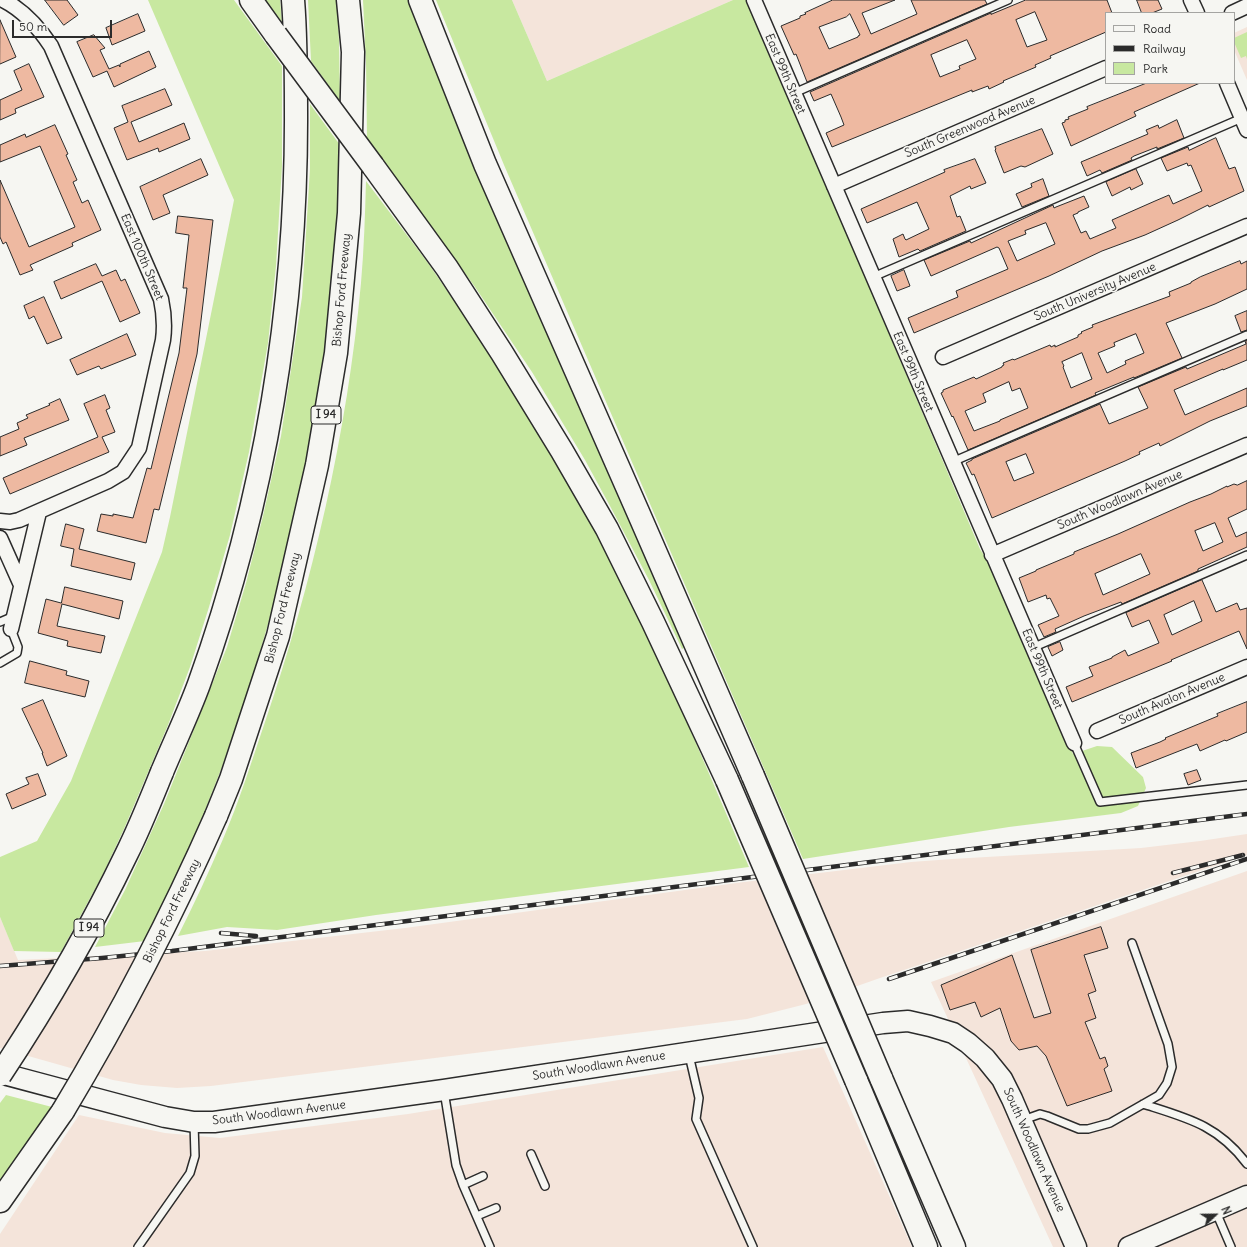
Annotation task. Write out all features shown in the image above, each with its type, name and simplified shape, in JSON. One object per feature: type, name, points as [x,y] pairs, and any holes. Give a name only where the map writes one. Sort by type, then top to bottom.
[{"type":"highway","points":[[251,0],[447,268],[502,353],[562,451],[607,529],[657,629],[727,780],[926,1247]]},
{"type":"highway","name":"I 94","points":[[0,1074],[47,1000],[105,897],[128,852],[198,686],[216,632],[244,536],[268,429],[282,342],[294,232],[296,39],[293,0]]},
{"type":"highway","name":"Bishop Ford Freeway","points":[[0,1201],[63,1112],[98,1054],[143,970],[189,877],[231,779],[278,636],[317,465],[335,361],[349,205],[353,52],[348,0]]},
{"type":"highway","points":[[420,0],[485,164],[753,776],[954,1247]]},
{"type":"street","name":"East 100th Street","points":[[0,521],[10,522],[38,512],[108,481],[123,472],[132,462],[139,448],[143,435],[165,326],[164,314],[160,299],[51,46],[32,22],[20,11],[3,0]]},
{"type":"street","name":"East 99th Street","points":[[755,0],[952,462],[1074,743]]},
{"type":"street","points":[[1191,0],[1197,12]]},
{"type":"street","points":[[1234,12],[1247,6]]},
{"type":"street","name":"South Greenwood Avenue","points":[[834,186],[1105,68]]},
{"type":"street","points":[[1227,84],[1244,124]]},
{"type":"street","name":"South University Avenue","points":[[943,357],[1247,226]]},
{"type":"street","name":"South Woodlawn Avenue","points":[[992,555],[1247,445]]},
{"type":"street","points":[[8,623],[22,585],[38,512]]},
{"type":"street","points":[[0,538],[22,585]]},
{"type":"street","name":"South Avalon Avenue","points":[[1097,731],[1247,667]]},
{"type":"street","name":"South Woodlawn Avenue","points":[[0,1074],[165,1117],[194,1122],[237,1120],[883,1023],[908,1021],[953,1033],[968,1043],[985,1058],[1002,1079],[1022,1120],[1076,1247]]},
{"type":"street","points":[[1129,1247],[1247,1196]]},
{"type":"lane","points":[[794,93],[1008,0]]},
{"type":"lane","points":[[873,277],[1244,124]]},
{"type":"lane","points":[[952,462],[1247,335]]},
{"type":"lane","points":[[1032,648],[1247,555]]},
{"type":"lane","points":[[0,663],[17,653],[18,647],[8,623]]},
{"type":"lane","points":[[1074,743],[1100,802],[1247,785]]},
{"type":"lane","points":[[1022,1120],[1040,1114],[1079,1129],[1088,1129],[1110,1123],[1159,1095],[1167,1083],[1172,1067],[1168,1044],[1132,943]]},
{"type":"lane","points":[[688,1053],[700,1098],[696,1119],[752,1247]]},
{"type":"lane","points":[[444,1090],[456,1165],[490,1247]]},
{"type":"lane","points":[[1143,1104],[1190,1119],[1213,1131],[1231,1144],[1247,1164]]},
{"type":"lane","points":[[138,1247],[190,1173],[195,1156],[194,1122]]},
{"type":"lane","points":[[531,1154],[545,1186]]},
{"type":"lane","points":[[463,1185],[482,1176]]},
{"type":"lane","points":[[477,1216],[496,1208]]},
{"type":"lane","points":[[1215,1210],[1231,1247]]},
{"type":"shaded area","points":[[512,0],[733,0],[547,81]]},
{"type":"shaded area","points":[[1247,27],[1247,80],[1235,52],[1235,33]]},
{"type":"shaded area","points":[[1247,834],[1247,855],[806,1004],[747,1019],[211,1086],[177,1088],[141,1085],[113,1080],[0,1048],[0,917],[18,960],[205,951],[405,928],[744,882],[911,862],[1141,848]]},
{"type":"shaded area","points":[[1247,871],[1247,1247],[1053,1247],[931,982]]},
{"type":"shaded area","points":[[823,1047],[912,1247],[0,1247],[0,1234],[79,1115],[165,1133],[220,1138],[408,1114]]},
{"type":"green space","points":[[148,0],[234,0],[282,66],[282,166],[276,266],[268,343],[249,452],[230,535],[190,667],[168,725],[124,829],[102,876],[61,952],[14,951],[0,917],[0,857],[37,841],[71,781],[162,552],[234,200]]},
{"type":"green space","points":[[265,0],[280,0],[282,22]]},
{"type":"green space","points":[[308,0],[337,0],[340,101],[311,61]]},
{"type":"green space","points":[[363,0],[409,0],[448,95],[684,648],[682,649],[649,580],[610,506],[585,460],[532,372],[475,287],[367,138]]},
{"type":"green space","points":[[436,0],[512,0],[547,81],[733,0],[748,0],[980,549],[989,563],[1073,754],[1097,746],[1112,747],[1143,777],[1146,788],[1138,806],[1121,813],[1009,827],[803,859],[504,165]]},
{"type":"green space","points":[[1247,32],[1247,59],[1246,56],[1241,58],[1235,44],[1235,38]]},
{"type":"green space","points":[[310,104],[340,145],[336,247],[325,351],[313,434],[278,590],[254,672],[222,767],[174,883],[145,941],[95,947],[125,890],[164,804],[227,647],[246,583],[281,436],[302,297],[310,169]]},
{"type":"green space","points":[[366,181],[428,263],[506,377],[566,477],[620,576],[675,694],[749,867],[376,915],[277,930],[227,927],[178,936],[196,900],[240,797],[282,671],[313,562],[337,452],[355,339],[362,270]]},
{"type":"green space","points":[[6,1095],[52,1107],[0,1180],[0,1103]]},
{"type":"building","points":[[45,0],[67,0],[78,15],[64,25]]},
{"type":"building","points":[[833,0],[895,0],[862,13],[871,34],[917,14],[911,0],[985,0],[987,4],[807,82],[796,54],[794,55],[781,26],[800,18],[800,16],[806,14],[805,13]],"holes":[[[850,14],[860,35],[829,49],[819,27],[846,17]]]},
{"type":"building","points":[[1026,0],[1107,0],[1112,12],[1105,12],[1105,32],[1050,56],[1051,58],[1035,65],[1036,67],[1003,81],[1004,82],[989,89],[988,86],[972,92],[972,90],[832,147],[826,133],[844,125],[841,117],[831,94],[814,101],[810,92],[991,13]],"holes":[[[1035,12],[1047,40],[1027,47],[1016,20]],[[967,40],[976,59],[959,66],[960,69],[940,77],[931,55]]]},
{"type":"building","points":[[1137,0],[1158,0],[1162,9],[1154,12],[1142,12]]},
{"type":"building","points":[[138,14],[145,31],[112,45],[106,28]]},
{"type":"building","points":[[0,20],[16,57],[0,64]]},
{"type":"building","points":[[94,35],[105,48],[100,50],[109,69],[119,65],[120,67],[120,64],[149,51],[156,67],[114,87],[107,71],[93,77],[77,42]]},
{"type":"building","points":[[29,64],[44,97],[15,109],[16,113],[0,120],[0,100],[22,90],[14,71]]},
{"type":"building","points":[[1144,84],[1198,84],[1134,112],[1136,116],[1071,146],[1062,123],[1069,119],[1068,117],[1088,109],[1087,107]]},
{"type":"building","points":[[165,89],[172,105],[131,122],[139,142],[184,123],[190,139],[159,152],[158,148],[127,160],[114,128],[128,122],[122,106]]},
{"type":"building","points":[[1177,120],[1184,138],[1157,149],[1157,147],[1134,156],[1131,158],[1132,160],[1102,173],[1100,170],[1087,176],[1081,162],[1148,134],[1146,130],[1158,125],[1159,128]]},
{"type":"building","points":[[55,125],[68,154],[66,155],[77,180],[73,182],[82,203],[88,200],[101,230],[72,243],[73,246],[30,265],[33,270],[20,275],[6,242],[3,244],[0,237],[0,180],[29,247],[75,227],[40,146],[0,162],[0,145],[25,134],[26,137]]},
{"type":"building","points":[[1042,129],[1053,154],[1025,167],[1021,166],[1004,173],[995,147]]},
{"type":"building","points":[[1216,138],[1229,169],[1235,167],[1244,191],[1209,207],[1208,205],[1145,235],[1102,251],[1049,276],[914,333],[908,318],[958,297],[956,291],[1008,269],[999,248],[997,247],[931,276],[924,260],[970,241],[971,243],[1053,205],[1054,208],[1084,196],[1089,207],[1073,215],[1081,233],[1086,231],[1090,239],[1116,228],[1112,220],[1169,195],[1173,204],[1202,191],[1191,165],[1188,166],[1187,163],[1167,171],[1161,158],[1188,147],[1189,150]],"holes":[[[1046,223],[1055,244],[1017,261],[1008,241],[1026,234],[1025,231]]]},
{"type":"building","points":[[201,159],[208,175],[163,195],[170,213],[153,220],[140,187]]},
{"type":"building","points":[[975,159],[986,183],[971,189],[970,186],[950,196],[957,217],[960,216],[966,231],[920,251],[918,249],[899,257],[893,239],[903,234],[906,240],[929,229],[917,202],[867,223],[861,209],[945,172],[944,170]]},
{"type":"building","points":[[1136,169],[1143,184],[1131,190],[1130,187],[1112,196],[1106,182]]},
{"type":"building","points":[[1043,179],[1049,196],[1022,207],[1016,194],[1032,187],[1031,184]]},
{"type":"building","points":[[178,216],[213,220],[197,354],[159,510],[154,509],[146,543],[97,531],[101,514],[113,516],[113,514],[133,518],[147,468],[151,469],[179,353],[187,288],[183,288],[189,235],[176,233]]},
{"type":"building","points":[[1240,261],[1241,264],[1247,261],[1247,289],[1215,304],[1166,323],[1182,358],[1095,393],[1096,395],[968,450],[941,393],[943,390],[974,377],[976,379],[1002,367],[1004,365],[1003,363],[1013,359],[1014,360],[1050,345],[1051,347],[1055,345],[1055,347],[1078,337],[1078,335],[1082,333],[1081,332],[1093,327],[1092,325],[1170,296],[1169,292],[1191,283],[1200,277]],"holes":[[[1136,334],[1144,353],[1125,361],[1126,364],[1107,373],[1098,353],[1115,346],[1114,343]],[[1082,353],[1092,379],[1071,388],[1062,362]],[[1009,382],[1012,391],[1020,388],[1028,408],[974,431],[965,411],[986,402],[983,394]]]},
{"type":"building","points":[[96,264],[102,276],[116,270],[121,281],[125,279],[140,313],[120,322],[102,281],[61,299],[54,282]]},
{"type":"building","points":[[904,270],[910,286],[897,291],[891,276]]},
{"type":"building","points":[[44,297],[62,338],[47,344],[34,316],[29,319],[24,306]]},
{"type":"building","points":[[1247,311],[1247,330],[1241,332],[1235,316]]},
{"type":"building","points":[[127,334],[136,355],[101,369],[99,366],[77,375],[70,360]]},
{"type":"building","points":[[1247,340],[1247,360],[1174,390],[1185,415],[1247,388],[1247,406],[1210,421],[1160,446],[1159,443],[1139,452],[1140,454],[1125,461],[992,518],[974,474],[972,475],[966,463],[972,459],[1100,404],[1109,424],[1148,408],[1138,387],[1186,367],[1187,369],[1246,344],[1245,341]],"holes":[[[1026,454],[1034,473],[1014,481],[1006,462]]]},
{"type":"building","points":[[105,395],[110,408],[106,410],[115,432],[102,437],[109,452],[10,494],[3,478],[98,437],[84,404]]},
{"type":"building","points":[[60,399],[69,420],[24,438],[27,445],[0,456],[0,437],[19,429],[17,423],[28,418],[26,415]]},
{"type":"building","points":[[1247,481],[1247,509],[1228,518],[1236,537],[1247,532],[1247,547],[1198,569],[1198,571],[1122,604],[1121,602],[1084,616],[1055,629],[1056,632],[1044,637],[1038,625],[1059,616],[1050,598],[1047,599],[1046,595],[1028,602],[1019,578],[1074,554],[1074,552],[1227,486],[1234,484],[1237,485]],"holes":[[[1215,523],[1223,542],[1203,551],[1195,531]],[[1141,554],[1150,574],[1103,595],[1095,574]]]},
{"type":"building","points":[[66,524],[84,529],[79,549],[135,563],[131,580],[71,566],[74,549],[61,546]]},
{"type":"building","points":[[1202,580],[1216,612],[1237,603],[1240,610],[1247,608],[1247,649],[1239,631],[1171,660],[1172,661],[1072,702],[1066,687],[1093,676],[1089,667],[1112,658],[1125,650],[1128,656],[1159,643],[1149,620],[1132,627],[1126,613]],"holes":[[[1194,601],[1202,621],[1172,635],[1164,615]]]},
{"type":"building","points":[[65,587],[123,601],[119,619],[62,604],[57,626],[105,636],[101,653],[67,646],[68,641],[38,633],[46,599],[61,603]]},
{"type":"building","points":[[1060,642],[1063,650],[1052,656],[1048,647]]},
{"type":"building","points":[[30,661],[67,671],[66,675],[89,681],[85,697],[25,683]]},
{"type":"building","points":[[43,700],[67,756],[47,766],[43,753],[22,709]]},
{"type":"building","points":[[1247,702],[1247,732],[1200,751],[1197,744],[1136,768],[1131,753],[1160,742],[1166,739],[1165,738],[1218,716],[1217,714]]},
{"type":"building","points":[[1197,770],[1201,780],[1188,785],[1184,774]]},
{"type":"building","points":[[38,774],[46,795],[12,809],[6,794],[29,784],[26,778]]},
{"type":"building","points":[[1101,927],[1108,948],[1084,955],[1096,991],[1088,994],[1096,1018],[1085,1022],[1100,1059],[1105,1057],[1108,1066],[1104,1069],[1112,1091],[1067,1106],[1046,1056],[1037,1046],[1019,1050],[1011,1041],[1000,1008],[981,1017],[975,1002],[950,1010],[941,985],[1012,955],[1034,1018],[1051,1013],[1031,950]]},
{"type":"railway","points":[[0,966],[172,951],[1247,814]]},
{"type":"railway","points":[[1173,873],[1243,855]]},
{"type":"railway","points":[[889,979],[1247,859]]},
{"type":"railway","points":[[221,933],[256,936]]}]
